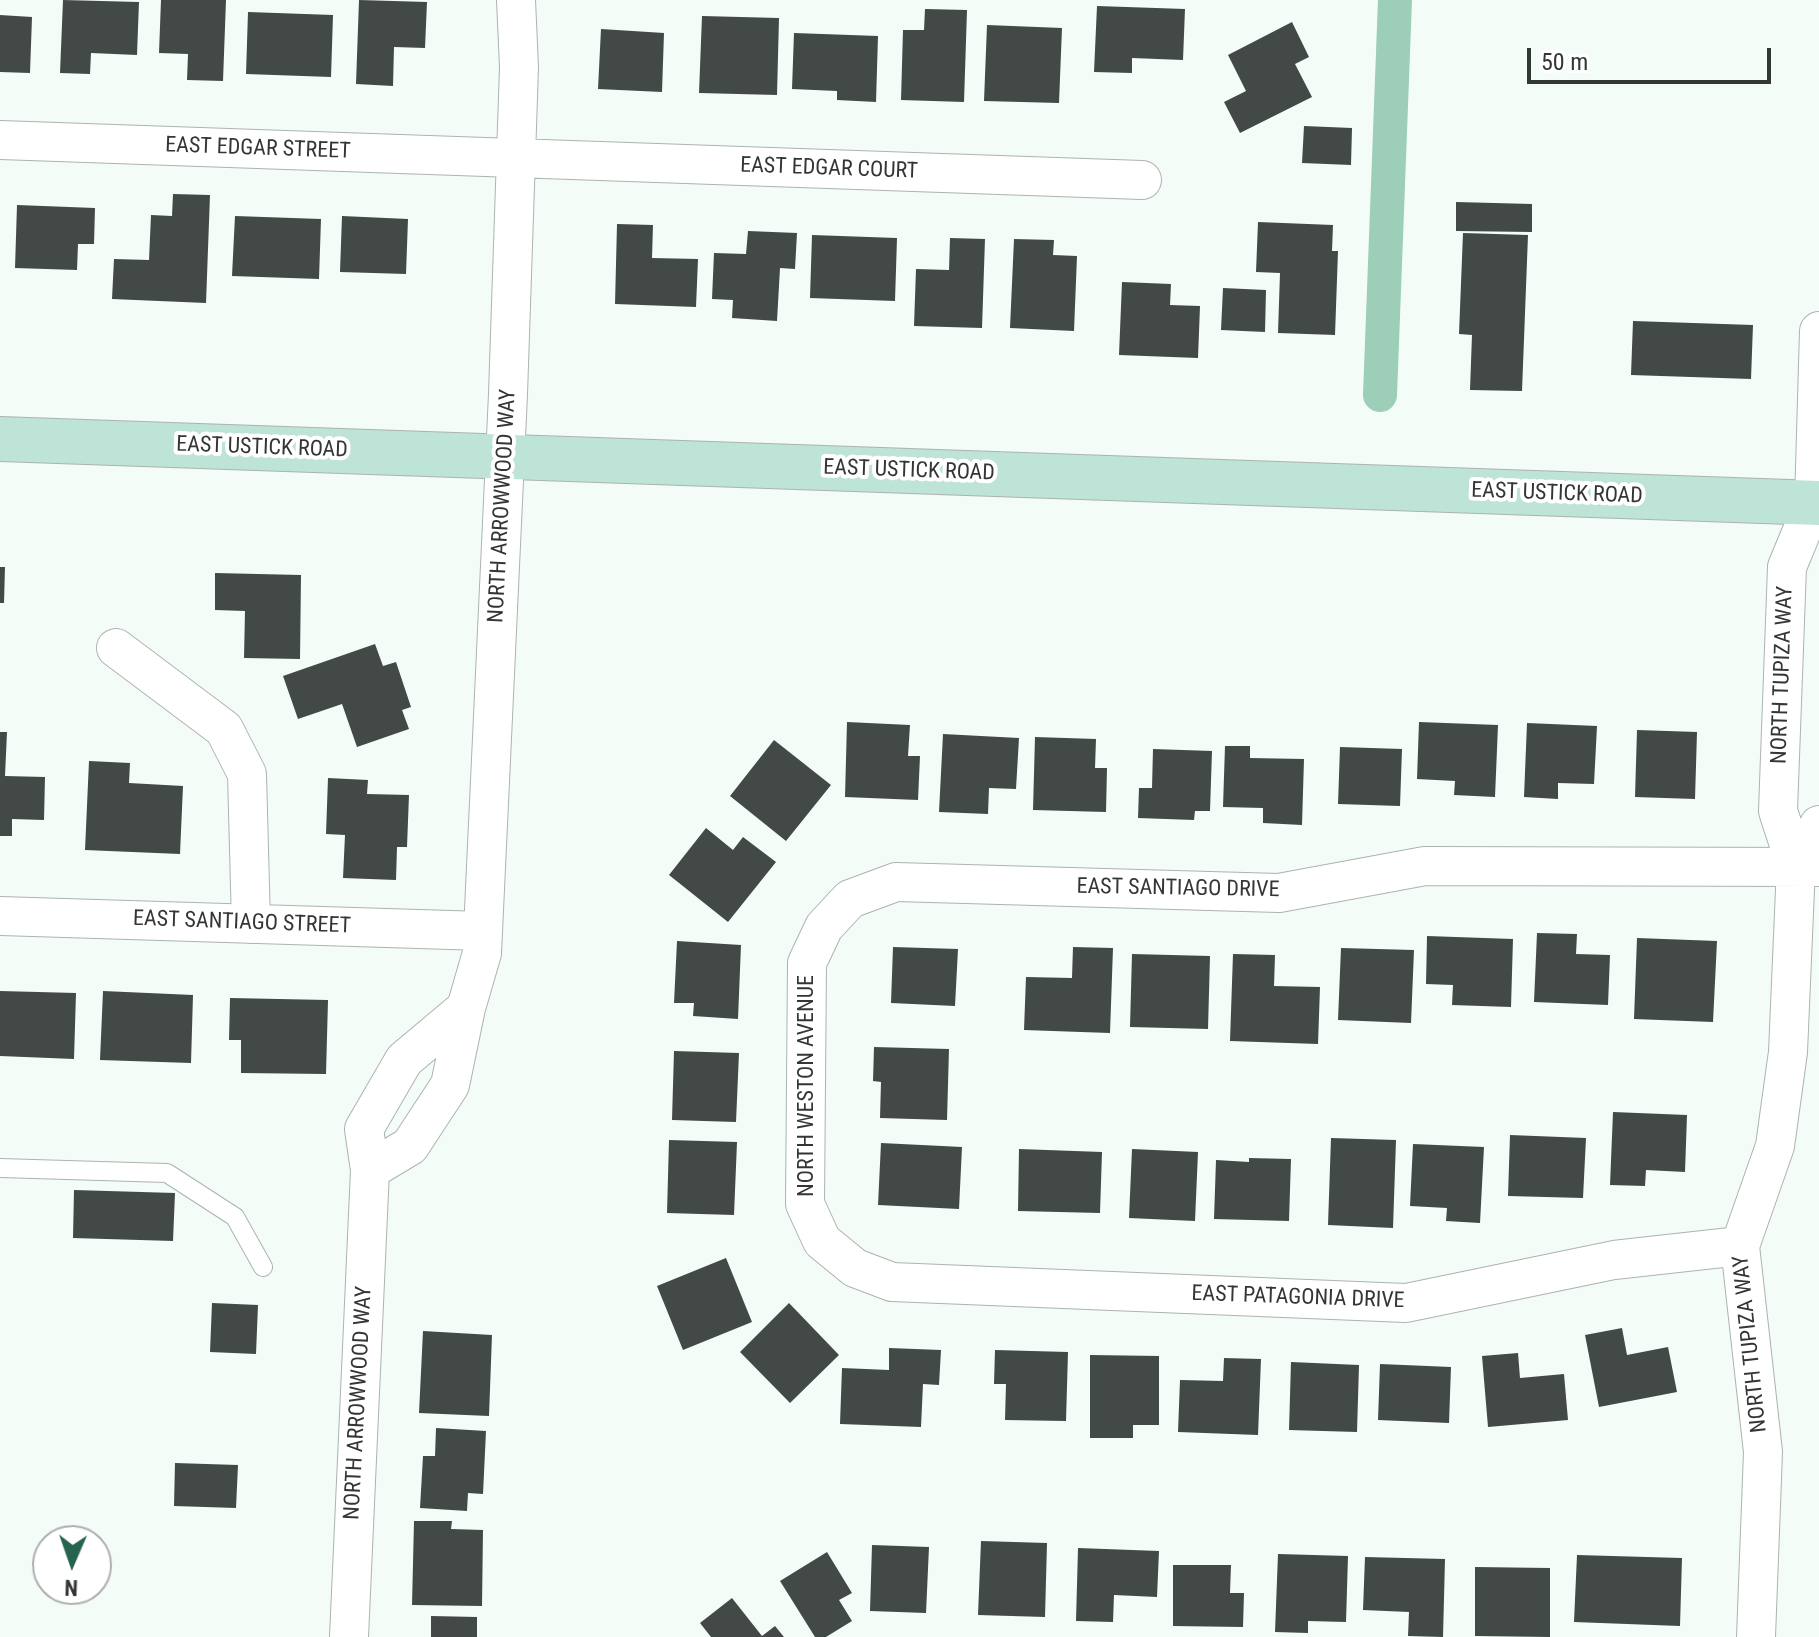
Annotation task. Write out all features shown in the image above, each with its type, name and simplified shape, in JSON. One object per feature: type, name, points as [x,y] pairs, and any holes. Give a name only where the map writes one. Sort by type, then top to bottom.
[{"type":"main road","name":"EAST USTICK ROAD","points":[[0,439],[1817,507]]},
{"type":"street","name":"NORTH ARROWWOOD WAY","points":[[370,1170],[410,1146],[450,1085],[466,1008],[482,953],[516,158],[519,67],[516,0]]},
{"type":"street","name":"EAST EDGAR STREET","points":[[0,140],[516,158]]},
{"type":"street","name":"EAST EDGAR COURT","points":[[516,158],[1142,180]]},
{"type":"street","points":[[1817,507],[1819,331]]},
{"type":"street","name":"NORTH TUPIZA WAY","points":[[1807,866],[1778,811],[1787,567],[1817,507]]},
{"type":"street","points":[[116,648],[224,729],[247,774],[251,924]]},
{"type":"street","name":"NORTH TUPIZA WAY","points":[[1756,1637],[1763,1452],[1740,1246],[1775,1146],[1807,866],[1819,825]]},
{"type":"street","name":"EAST SANTIAGO DRIVE","points":[[850,899],[896,882],[1279,893],[1425,866],[1807,866]]},
{"type":"street","name":"NORTH WESTON AVENUE","points":[[850,899],[824,927],[807,963],[805,1204],[822,1241],[855,1268]]},
{"type":"street","name":"EAST SANTIAGO STREET","points":[[0,916],[483,931]]},
{"type":"street","name":"NORTH ARROWWOOD WAY","points":[[349,1637],[370,1170],[364,1129],[404,1060],[466,1008]]},
{"type":"street","name":"EAST PATAGONIA DRIVE","points":[[855,1268],[892,1282],[1406,1303],[1614,1260],[1740,1246]]},
{"type":"lane","points":[[0,1168],[167,1173],[235,1217],[263,1267]]},
{"type":"building","points":[[63,0],[139,2],[137,55],[91,53],[90,74],[60,73]]},
{"type":"building","points":[[161,0],[226,0],[223,81],[187,80],[188,54],[159,53]]},
{"type":"building","points":[[359,0],[427,2],[425,48],[394,47],[393,86],[356,84]]},
{"type":"building","points":[[1097,6],[1185,9],[1183,60],[1132,58],[1132,73],[1094,72]]},
{"type":"building","points":[[925,9],[967,10],[964,102],[901,100],[903,30],[924,30]]},
{"type":"building","points":[[248,12],[333,15],[331,77],[246,74]]},
{"type":"building","points":[[0,15],[32,17],[30,73],[0,72]]},
{"type":"building","points":[[702,16],[779,18],[777,95],[699,93]]},
{"type":"building","points":[[1292,22],[1309,57],[1295,64],[1312,97],[1240,133],[1224,102],[1246,91],[1228,55]]},
{"type":"building","points":[[987,25],[1062,28],[1059,103],[984,101]]},
{"type":"building","points":[[601,29],[664,33],[662,92],[598,89]]},
{"type":"building","points":[[794,33],[878,36],[876,102],[837,100],[837,91],[792,89]]},
{"type":"building","points":[[1304,126],[1352,128],[1351,165],[1302,163]]},
{"type":"building","points":[[173,194],[210,195],[206,303],[112,299],[114,259],[149,260],[151,215],[172,216]]},
{"type":"building","points":[[1456,202],[1532,204],[1532,232],[1456,231]]},
{"type":"building","points":[[17,205],[95,208],[94,244],[78,244],[77,270],[15,268]]},
{"type":"building","points":[[235,216],[321,219],[319,279],[232,276]]},
{"type":"building","points":[[342,216],[408,219],[406,274],[340,272]]},
{"type":"building","points":[[1258,222],[1333,225],[1332,251],[1338,251],[1335,335],[1278,333],[1280,273],[1256,272]]},
{"type":"building","points":[[617,224],[653,225],[652,258],[698,259],[696,307],[615,304]]},
{"type":"building","points":[[748,231],[797,233],[795,269],[780,268],[777,321],[732,318],[733,300],[712,299],[714,253],[746,254]]},
{"type":"building","points":[[1463,233],[1528,235],[1522,391],[1470,390],[1472,335],[1459,334]]},
{"type":"building","points":[[812,235],[897,238],[895,301],[810,298]]},
{"type":"building","points":[[950,238],[985,239],[982,328],[914,326],[916,269],[949,270]]},
{"type":"building","points":[[1014,239],[1054,240],[1053,255],[1077,256],[1074,331],[1010,328]]},
{"type":"building","points":[[1122,282],[1171,284],[1170,305],[1200,306],[1198,358],[1119,355]]},
{"type":"building","points":[[1223,288],[1266,290],[1265,332],[1221,330]]},
{"type":"building","points":[[1633,321],[1753,325],[1751,379],[1631,375]]},
{"type":"building","points":[[0,567],[5,567],[4,603],[0,603]]},
{"type":"building","points":[[215,573],[301,575],[300,659],[244,658],[245,611],[215,610]]},
{"type":"building","points":[[375,644],[383,666],[396,662],[411,707],[402,710],[409,729],[357,747],[342,704],[298,719],[283,676]]},
{"type":"building","points":[[847,722],[910,725],[908,756],[920,756],[918,800],[845,797]]},
{"type":"building","points":[[1419,722],[1498,725],[1495,797],[1454,795],[1455,781],[1417,779]]},
{"type":"building","points":[[1527,723],[1597,726],[1594,784],[1558,783],[1558,799],[1524,797]]},
{"type":"building","points":[[1637,730],[1697,732],[1695,799],[1635,797]]},
{"type":"building","points":[[0,732],[7,732],[5,776],[45,777],[44,820],[12,819],[12,836],[0,836]]},
{"type":"building","points":[[943,734],[1019,738],[1016,789],[989,788],[988,814],[939,812]]},
{"type":"building","points":[[1035,737],[1096,739],[1095,768],[1107,768],[1106,812],[1033,810]]},
{"type":"building","points":[[774,740],[831,785],[786,841],[730,796]]},
{"type":"building","points":[[1225,746],[1250,746],[1250,758],[1304,759],[1302,825],[1263,823],[1263,808],[1223,807]]},
{"type":"building","points":[[1340,747],[1402,749],[1400,806],[1338,804]]},
{"type":"building","points":[[1153,749],[1212,751],[1210,811],[1195,811],[1194,820],[1138,818],[1139,788],[1152,788]]},
{"type":"building","points":[[89,761],[130,763],[129,783],[183,786],[180,854],[85,850]]},
{"type":"building","points":[[328,778],[368,780],[367,794],[409,795],[407,847],[397,847],[396,880],[343,878],[345,835],[326,834]]},
{"type":"building","points":[[706,828],[733,850],[743,837],[776,862],[728,922],[669,875]]},
{"type":"building","points":[[1537,933],[1577,934],[1576,954],[1610,955],[1608,1005],[1534,1002]]},
{"type":"building","points":[[1427,936],[1513,939],[1511,1007],[1452,1005],[1453,985],[1426,984]]},
{"type":"building","points":[[1637,938],[1717,941],[1713,1022],[1634,1019]]},
{"type":"building","points":[[677,941],[741,945],[738,1019],[693,1016],[694,1003],[674,1003]]},
{"type":"building","points":[[893,947],[958,949],[955,1006],[891,1003]]},
{"type":"building","points":[[1073,947],[1113,948],[1110,1033],[1024,1030],[1026,977],[1072,978]]},
{"type":"building","points":[[1341,948],[1414,950],[1411,1023],[1338,1020]]},
{"type":"building","points":[[1132,954],[1210,956],[1208,1029],[1130,1027]]},
{"type":"building","points":[[1233,954],[1275,955],[1274,986],[1320,987],[1318,1044],[1230,1041]]},
{"type":"building","points":[[0,991],[76,993],[74,1059],[0,1056]]},
{"type":"building","points":[[103,991],[193,995],[191,1063],[100,1060]]},
{"type":"building","points":[[230,998],[328,1000],[326,1074],[241,1073],[241,1040],[229,1040]]},
{"type":"building","points":[[874,1047],[949,1049],[947,1120],[880,1118],[881,1082],[873,1081]]},
{"type":"building","points":[[674,1051],[739,1053],[736,1122],[672,1120]]},
{"type":"building","points":[[1613,1112],[1687,1115],[1685,1172],[1646,1170],[1645,1186],[1610,1185]]},
{"type":"building","points":[[1510,1135],[1586,1138],[1583,1198],[1508,1196]]},
{"type":"building","points":[[1331,1138],[1396,1140],[1393,1228],[1328,1225]]},
{"type":"building","points":[[669,1140],[737,1142],[734,1215],[667,1213]]},
{"type":"building","points":[[881,1143],[962,1147],[959,1209],[878,1205]]},
{"type":"building","points":[[1413,1144],[1484,1147],[1480,1223],[1446,1221],[1447,1208],[1410,1206]]},
{"type":"building","points":[[1019,1149],[1102,1152],[1100,1213],[1018,1211]]},
{"type":"building","points":[[1132,1149],[1198,1152],[1195,1221],[1129,1218]]},
{"type":"building","points":[[1249,1158],[1291,1159],[1289,1221],[1214,1219],[1216,1160],[1249,1162]]},
{"type":"building","points":[[74,1190],[175,1193],[173,1241],[73,1238]]},
{"type":"building","points":[[726,1258],[752,1322],[683,1350],[657,1286]]},
{"type":"building","points":[[212,1303],[258,1305],[256,1354],[210,1352]]},
{"type":"building","points":[[789,1303],[839,1355],[790,1403],[740,1352]]},
{"type":"building","points":[[1622,1328],[1627,1355],[1668,1347],[1677,1392],[1599,1407],[1585,1335]]},
{"type":"building","points":[[423,1331],[492,1335],[489,1416],[419,1413]]},
{"type":"building","points":[[889,1348],[941,1350],[939,1385],[923,1384],[921,1427],[840,1424],[842,1368],[889,1370]]},
{"type":"building","points":[[995,1350],[1068,1352],[1066,1421],[1005,1420],[1006,1384],[994,1384]]},
{"type":"building","points":[[1518,1353],[1520,1378],[1564,1374],[1568,1420],[1488,1427],[1482,1356]]},
{"type":"building","points":[[1090,1355],[1159,1356],[1159,1425],[1133,1425],[1133,1438],[1090,1438]]},
{"type":"building","points":[[1224,1358],[1261,1359],[1258,1435],[1178,1432],[1180,1380],[1223,1381]]},
{"type":"building","points":[[1291,1362],[1359,1365],[1357,1432],[1289,1430]]},
{"type":"building","points":[[1380,1364],[1451,1367],[1449,1423],[1378,1420]]},
{"type":"building","points":[[436,1428],[486,1431],[483,1494],[468,1493],[467,1511],[420,1508],[423,1456],[435,1456]]},
{"type":"building","points":[[175,1463],[238,1465],[236,1508],[174,1506]]},
{"type":"building","points":[[414,1521],[452,1521],[451,1529],[483,1530],[482,1606],[412,1605]]},
{"type":"building","points":[[981,1541],[1047,1543],[1045,1617],[978,1615]]},
{"type":"building","points":[[872,1545],[929,1547],[926,1613],[870,1611]]},
{"type":"building","points":[[1078,1548],[1159,1551],[1157,1597],[1114,1595],[1113,1622],[1076,1621]]},
{"type":"building","points":[[827,1552],[852,1593],[839,1600],[852,1621],[826,1637],[815,1637],[780,1581]]},
{"type":"building","points":[[1278,1554],[1348,1556],[1346,1622],[1308,1621],[1308,1633],[1275,1632]]},
{"type":"building","points":[[1577,1555],[1682,1558],[1680,1626],[1574,1622]]},
{"type":"building","points":[[1365,1557],[1445,1559],[1443,1637],[1408,1636],[1409,1612],[1363,1610]]},
{"type":"building","points":[[1173,1565],[1231,1565],[1230,1593],[1244,1593],[1243,1627],[1173,1626]]},
{"type":"building","points":[[1475,1567],[1550,1568],[1550,1637],[1475,1636]]},
{"type":"building","points":[[732,1598],[762,1636],[775,1626],[784,1637],[711,1637],[700,1623]]},
{"type":"building","points":[[431,1616],[477,1617],[477,1637],[431,1637]]},
{"type":"waterway","points":[[1380,395],[1395,0]]}]
